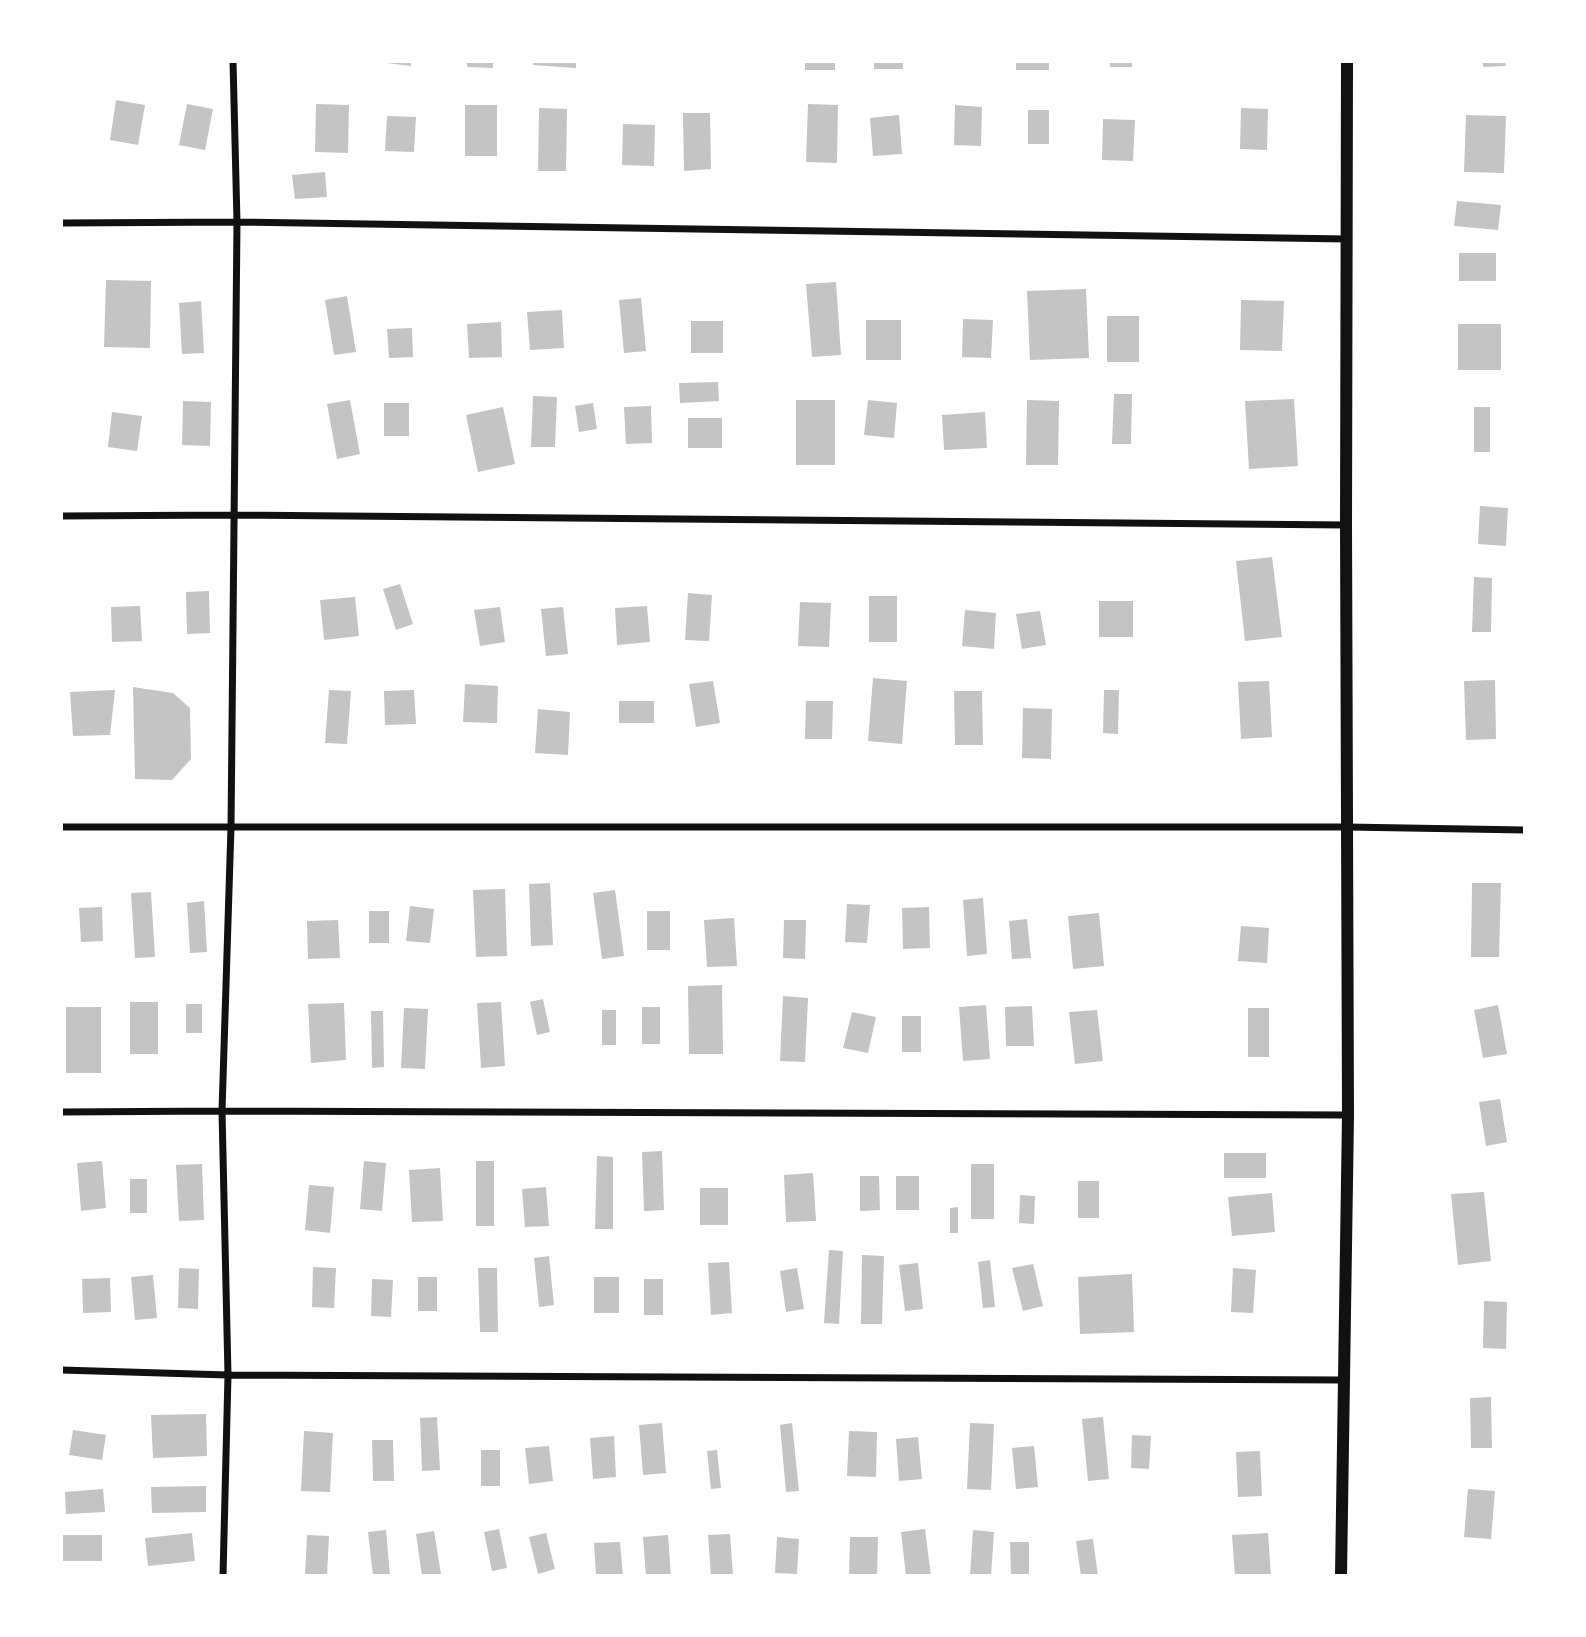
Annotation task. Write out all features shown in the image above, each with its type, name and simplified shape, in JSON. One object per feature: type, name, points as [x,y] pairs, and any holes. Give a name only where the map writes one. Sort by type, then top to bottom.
[{"type":"street","points":[[223,1576],[228,1375],[222,1111],[231,827],[237,222],[233,61]]},
{"type":"street","points":[[1341,1576],[1348,1115],[1347,61]]},
{"type":"street","points":[[61,223],[237,222],[1347,239]]},
{"type":"street","points":[[61,516],[234,515],[1346,525]]},
{"type":"street","points":[[61,827],[1346,827],[1525,830]]},
{"type":"street","points":[[61,1112],[1348,1115]]},
{"type":"street","points":[[61,1370],[228,1375],[1343,1380]]},
{"type":"building","points":[[411,61],[411,66],[387,63]]},
{"type":"building","points":[[467,61],[493,61],[493,68],[467,67]]},
{"type":"building","points":[[533,61],[576,61],[576,68],[533,65]]},
{"type":"building","points":[[805,61],[835,61],[835,70],[805,70]]},
{"type":"building","points":[[874,61],[903,61],[903,69],[874,69]]},
{"type":"building","points":[[1016,61],[1049,61],[1049,70],[1016,70]]},
{"type":"building","points":[[1110,61],[1132,61],[1132,67],[1110,67]]},
{"type":"building","points":[[1483,61],[1505,61],[1506,66],[1483,67]]},
{"type":"building","points":[[116,100],[145,105],[138,145],[110,140]]},
{"type":"building","points":[[187,104],[213,109],[205,150],[179,145]]},
{"type":"building","points":[[316,104],[349,105],[348,153],[315,152]]},
{"type":"building","points":[[808,104],[838,105],[837,163],[806,162]]},
{"type":"building","points":[[465,105],[497,105],[497,156],[465,156]]},
{"type":"building","points":[[955,105],[982,107],[981,146],[954,145]]},
{"type":"building","points":[[539,108],[567,109],[566,171],[538,171]]},
{"type":"building","points":[[1241,108],[1268,109],[1267,150],[1240,149]]},
{"type":"building","points":[[1028,110],[1049,110],[1049,144],[1028,144]]},
{"type":"building","points":[[683,113],[710,113],[711,169],[684,171]]},
{"type":"building","points":[[899,115],[902,154],[873,156],[870,118]]},
{"type":"building","points":[[1466,115],[1506,116],[1504,173],[1464,172]]},
{"type":"building","points":[[387,116],[416,117],[414,152],[385,151]]},
{"type":"building","points":[[1103,119],[1135,120],[1133,161],[1102,160]]},
{"type":"building","points":[[623,124],[655,125],[654,166],[622,165]]},
{"type":"building","points":[[325,172],[327,197],[295,199],[292,175]]},
{"type":"building","points":[[1457,201],[1501,205],[1498,230],[1454,226]]},
{"type":"building","points":[[1459,253],[1496,253],[1496,281],[1459,281]]},
{"type":"building","points":[[106,280],[151,281],[150,348],[104,347]]},
{"type":"building","points":[[836,282],[841,355],[812,357],[806,284]]},
{"type":"building","points":[[1086,289],[1089,358],[1030,360],[1027,291]]},
{"type":"building","points":[[347,296],[356,352],[334,355],[325,300]]},
{"type":"building","points":[[641,298],[646,351],[624,353],[619,300]]},
{"type":"building","points":[[1241,300],[1284,301],[1282,351],[1240,350]]},
{"type":"building","points":[[201,301],[204,353],[182,354],[179,303]]},
{"type":"building","points":[[562,310],[564,348],[530,350],[527,312]]},
{"type":"building","points":[[1107,316],[1139,316],[1139,362],[1107,362]]},
{"type":"building","points":[[963,319],[993,320],[991,358],[962,357]]},
{"type":"building","points":[[866,320],[901,320],[901,360],[866,360]]},
{"type":"building","points":[[691,321],[723,321],[723,353],[691,353]]},
{"type":"building","points":[[501,322],[502,357],[469,358],[467,324]]},
{"type":"building","points":[[1458,324],[1501,324],[1501,370],[1458,370]]},
{"type":"building","points":[[412,328],[413,357],[389,358],[387,329]]},
{"type":"building","points":[[718,382],[719,401],[680,403],[679,383]]},
{"type":"building","points":[[1114,394],[1132,394],[1131,444],[1112,444]]},
{"type":"building","points":[[533,396],[557,397],[555,447],[531,447]]},
{"type":"building","points":[[1294,399],[1298,466],[1249,469],[1245,401]]},
{"type":"building","points":[[350,400],[360,454],[337,459],[327,404]]},
{"type":"building","points":[[796,400],[835,400],[835,465],[796,465]]},
{"type":"building","points":[[868,400],[897,403],[894,438],[864,435]]},
{"type":"building","points":[[1027,400],[1059,401],[1058,465],[1026,465]]},
{"type":"building","points":[[183,401],[211,402],[210,446],[182,445]]},
{"type":"building","points":[[384,403],[409,403],[409,436],[384,436]]},
{"type":"building","points":[[593,403],[597,429],[579,432],[575,406]]},
{"type":"building","points":[[651,406],[652,443],[626,444],[624,407]]},
{"type":"building","points":[[503,407],[515,464],[478,472],[466,415]]},
{"type":"building","points":[[1474,407],[1490,407],[1490,452],[1474,452]]},
{"type":"building","points":[[112,412],[142,416],[137,451],[108,447]]},
{"type":"building","points":[[985,412],[987,448],[944,450],[942,415]]},
{"type":"building","points":[[688,418],[722,418],[722,448],[688,448]]},
{"type":"building","points":[[1480,506],[1508,508],[1506,546],[1478,544]]},
{"type":"building","points":[[1272,557],[1282,637],[1245,641],[1236,561]]},
{"type":"building","points":[[1474,577],[1492,578],[1491,632],[1472,632]]},
{"type":"building","points":[[400,584],[413,624],[396,630],[383,589]]},
{"type":"building","points":[[209,591],[210,633],[187,634],[186,592]]},
{"type":"building","points":[[688,593],[712,595],[709,641],[685,640]]},
{"type":"building","points":[[869,596],[897,596],[897,642],[869,642]]},
{"type":"building","points":[[355,597],[359,636],[324,640],[320,600]]},
{"type":"building","points":[[1099,601],[1133,601],[1133,637],[1099,637]]},
{"type":"building","points":[[800,602],[831,603],[829,647],[798,646]]},
{"type":"building","points":[[140,606],[142,641],[112,642],[111,607]]},
{"type":"building","points":[[647,606],[650,642],[617,645],[615,608]]},
{"type":"building","points":[[500,607],[505,642],[480,646],[474,610]]},
{"type":"building","points":[[563,607],[568,654],[546,656],[541,609]]},
{"type":"building","points":[[965,610],[996,613],[994,649],[962,646]]},
{"type":"building","points":[[1040,611],[1046,645],[1022,649],[1016,614]]},
{"type":"building","points":[[873,678],[907,681],[902,744],[868,741]]},
{"type":"building","points":[[1495,680],[1496,739],[1466,740],[1464,681]]},
{"type":"building","points":[[713,681],[720,723],[696,727],[689,684]]},
{"type":"building","points":[[1269,681],[1272,737],[1241,739],[1238,682]]},
{"type":"building","points":[[465,684],[498,686],[497,723],[463,722]]},
{"type":"building","points":[[133,687],[173,693],[190,708],[191,759],[172,780],[135,779]]},
{"type":"building","points":[[115,690],[110,735],[73,736],[70,692]]},
{"type":"building","points":[[329,690],[351,691],[347,744],[325,743]]},
{"type":"building","points":[[414,690],[416,724],[385,725],[384,691]]},
{"type":"building","points":[[1104,690],[1119,690],[1118,734],[1103,733]]},
{"type":"building","points":[[954,691],[982,691],[983,745],[955,745]]},
{"type":"building","points":[[619,701],[654,701],[654,723],[619,723]]},
{"type":"building","points":[[806,701],[833,701],[832,739],[805,739]]},
{"type":"building","points":[[1023,708],[1052,709],[1051,759],[1022,758]]},
{"type":"building","points":[[538,709],[570,712],[568,755],[535,753]]},
{"type":"building","points":[[550,883],[553,945],[531,946],[529,884]]},
{"type":"building","points":[[1472,883],[1501,883],[1499,957],[1471,957]]},
{"type":"building","points":[[505,889],[507,956],[476,957],[473,890]]},
{"type":"building","points":[[615,890],[624,956],[602,959],[593,893]]},
{"type":"building","points":[[151,892],[155,957],[135,958],[131,893]]},
{"type":"building","points":[[983,898],[987,954],[967,956],[963,900]]},
{"type":"building","points":[[204,901],[207,952],[190,953],[187,903]]},
{"type":"building","points":[[847,904],[870,905],[867,943],[845,942]]},
{"type":"building","points":[[410,906],[434,909],[430,943],[406,941]]},
{"type":"building","points":[[102,907],[103,941],[81,942],[79,908]]},
{"type":"building","points":[[929,907],[930,948],[903,949],[902,908]]},
{"type":"building","points":[[369,911],[389,911],[389,943],[369,943]]},
{"type":"building","points":[[647,911],[670,911],[670,950],[647,950]]},
{"type":"building","points":[[1099,913],[1104,966],[1073,969],[1068,916]]},
{"type":"building","points":[[734,918],[737,966],[707,967],[704,920]]},
{"type":"building","points":[[1027,919],[1031,958],[1012,959],[1009,921]]},
{"type":"building","points":[[338,920],[340,958],[308,959],[307,921]]},
{"type":"building","points":[[784,920],[806,920],[805,959],[783,958]]},
{"type":"building","points":[[1241,926],[1269,928],[1267,963],[1238,961]]},
{"type":"building","points":[[722,985],[723,1054],[689,1054],[688,986]]},
{"type":"building","points":[[783,996],[808,998],[805,1062],[780,1061]]},
{"type":"building","points":[[543,999],[550,1032],[537,1035],[530,1002]]},
{"type":"building","points":[[130,1002],[158,1002],[158,1054],[130,1054]]},
{"type":"building","points":[[501,1002],[505,1066],[481,1068],[477,1003]]},
{"type":"building","points":[[344,1003],[346,1060],[311,1063],[308,1004]]},
{"type":"building","points":[[186,1004],[202,1004],[202,1033],[186,1033]]},
{"type":"building","points":[[986,1005],[990,1059],[963,1061],[959,1007]]},
{"type":"building","points":[[1498,1005],[1507,1054],[1483,1058],[1474,1010]]},
{"type":"building","points":[[1032,1006],[1034,1046],[1006,1046],[1005,1007]]},
{"type":"building","points":[[66,1007],[101,1007],[101,1073],[66,1073]]},
{"type":"building","points":[[642,1007],[660,1007],[660,1044],[642,1044]]},
{"type":"building","points":[[404,1008],[428,1009],[425,1069],[401,1068]]},
{"type":"building","points":[[1248,1008],[1269,1008],[1269,1057],[1248,1057]]},
{"type":"building","points":[[602,1010],[616,1010],[616,1045],[602,1045]]},
{"type":"building","points":[[1097,1010],[1103,1061],[1075,1064],[1069,1012]]},
{"type":"building","points":[[371,1011],[383,1011],[384,1067],[372,1068]]},
{"type":"building","points":[[852,1012],[876,1017],[868,1053],[843,1048]]},
{"type":"building","points":[[902,1016],[921,1016],[921,1052],[902,1052]]},
{"type":"building","points":[[1500,1099],[1507,1142],[1486,1146],[1479,1102]]},
{"type":"building","points":[[662,1151],[664,1210],[644,1211],[642,1152]]},
{"type":"building","points":[[1224,1153],[1266,1153],[1266,1178],[1224,1178]]},
{"type":"building","points":[[597,1156],[613,1157],[613,1229],[595,1229]]},
{"type":"building","points":[[102,1161],[106,1208],[81,1211],[77,1163]]},
{"type":"building","points":[[364,1161],[386,1163],[382,1211],[360,1209]]},
{"type":"building","points":[[476,1161],[494,1161],[494,1226],[476,1226]]},
{"type":"building","points":[[202,1164],[204,1220],[179,1221],[176,1165]]},
{"type":"building","points":[[971,1164],[994,1164],[994,1219],[971,1219]]},
{"type":"building","points":[[440,1168],[443,1221],[412,1222],[409,1170]]},
{"type":"building","points":[[813,1173],[816,1221],[786,1222],[784,1175]]},
{"type":"building","points":[[860,1176],[879,1176],[880,1210],[860,1211]]},
{"type":"building","points":[[896,1176],[919,1176],[919,1210],[896,1210]]},
{"type":"building","points":[[130,1179],[147,1179],[147,1213],[130,1213]]},
{"type":"building","points":[[1078,1181],[1099,1181],[1099,1218],[1078,1218]]},
{"type":"building","points":[[309,1185],[334,1187],[330,1233],[305,1230]]},
{"type":"building","points":[[546,1187],[549,1226],[525,1227],[522,1189]]},
{"type":"building","points":[[700,1188],[728,1188],[728,1225],[700,1225]]},
{"type":"building","points":[[1484,1192],[1491,1261],[1458,1265],[1451,1194]]},
{"type":"building","points":[[1272,1193],[1275,1232],[1232,1236],[1228,1197]]},
{"type":"building","points":[[1020,1195],[1035,1196],[1034,1224],[1019,1223]]},
{"type":"building","points":[[958,1207],[958,1233],[950,1233],[950,1208]]},
{"type":"building","points":[[829,1250],[843,1251],[839,1324],[824,1323]]},
{"type":"building","points":[[862,1255],[884,1256],[882,1324],[861,1324]]},
{"type":"building","points":[[549,1256],[554,1305],[539,1307],[534,1258]]},
{"type":"building","points":[[990,1260],[995,1307],[983,1308],[978,1262]]},
{"type":"building","points":[[729,1262],[732,1313],[711,1315],[708,1263]]},
{"type":"building","points":[[918,1263],[923,1309],[905,1311],[899,1265]]},
{"type":"building","points":[[1033,1264],[1043,1306],[1023,1311],[1012,1268]]},
{"type":"building","points":[[313,1267],[336,1268],[334,1308],[312,1307]]},
{"type":"building","points":[[179,1268],[199,1269],[198,1309],[178,1308]]},
{"type":"building","points":[[478,1268],[497,1268],[498,1332],[480,1332]]},
{"type":"building","points":[[797,1268],[804,1309],[786,1312],[780,1271]]},
{"type":"building","points":[[1233,1268],[1256,1270],[1253,1313],[1231,1312]]},
{"type":"building","points":[[1132,1274],[1134,1332],[1080,1334],[1078,1277]]},
{"type":"building","points":[[153,1275],[157,1318],[135,1320],[131,1277]]},
{"type":"building","points":[[418,1277],[437,1277],[437,1311],[418,1311]]},
{"type":"building","points":[[594,1277],[619,1277],[619,1313],[594,1313]]},
{"type":"building","points":[[110,1278],[111,1312],[83,1313],[82,1279]]},
{"type":"building","points":[[372,1279],[393,1280],[391,1317],[371,1316]]},
{"type":"building","points":[[644,1279],[663,1279],[663,1315],[644,1315]]},
{"type":"building","points":[[1484,1301],[1507,1302],[1506,1349],[1483,1348]]},
{"type":"building","points":[[1491,1397],[1492,1448],[1471,1448],[1470,1398]]},
{"type":"building","points":[[206,1414],[207,1456],[153,1458],[151,1415]]},
{"type":"building","points":[[437,1417],[440,1470],[422,1471],[420,1418]]},
{"type":"building","points":[[1103,1417],[1109,1479],[1088,1481],[1082,1419]]},
{"type":"building","points":[[662,1423],[666,1473],[643,1475],[639,1425]]},
{"type":"building","points":[[792,1423],[799,1491],[786,1492],[780,1425]]},
{"type":"building","points":[[970,1423],[994,1424],[991,1490],[967,1489]]},
{"type":"building","points":[[73,1430],[106,1435],[102,1460],[69,1455]]},
{"type":"building","points":[[304,1431],[333,1433],[330,1492],[301,1491]]},
{"type":"building","points":[[849,1431],[877,1432],[876,1477],[847,1476]]},
{"type":"building","points":[[1132,1435],[1151,1436],[1149,1469],[1131,1468]]},
{"type":"building","points":[[614,1436],[616,1477],[593,1479],[590,1438]]},
{"type":"building","points":[[918,1437],[922,1479],[899,1481],[896,1439]]},
{"type":"building","points":[[372,1440],[393,1440],[394,1481],[373,1481]]},
{"type":"building","points":[[549,1446],[553,1481],[529,1484],[525,1448]]},
{"type":"building","points":[[1034,1446],[1038,1487],[1016,1489],[1012,1448]]},
{"type":"building","points":[[481,1450],[500,1450],[500,1486],[481,1486]]},
{"type":"building","points":[[717,1450],[721,1488],[711,1489],[707,1451]]},
{"type":"building","points":[[1260,1451],[1262,1496],[1238,1497],[1236,1452]]},
{"type":"building","points":[[206,1486],[206,1512],[152,1513],[151,1487]]},
{"type":"building","points":[[103,1489],[105,1512],[66,1514],[65,1492]]},
{"type":"building","points":[[1468,1489],[1495,1491],[1491,1539],[1464,1537]]},
{"type":"building","points":[[499,1529],[507,1568],[492,1571],[484,1532]]},
{"type":"building","points":[[925,1529],[931,1576],[906,1576],[901,1532]]},
{"type":"building","points":[[386,1530],[390,1576],[373,1576],[368,1532]]},
{"type":"building","points":[[973,1530],[994,1532],[991,1576],[970,1575]]},
{"type":"building","points":[[434,1531],[441,1574],[422,1576],[416,1534]]},
{"type":"building","points":[[192,1533],[195,1561],[148,1566],[145,1538]]},
{"type":"building","points":[[546,1533],[555,1569],[538,1574],[529,1537]]},
{"type":"building","points":[[1268,1533],[1271,1576],[1235,1576],[1232,1535]]},
{"type":"building","points":[[730,1534],[733,1575],[711,1576],[708,1535]]},
{"type":"building","points":[[62,1535],[102,1535],[102,1561],[62,1561]]},
{"type":"building","points":[[307,1535],[329,1536],[327,1576],[305,1576]]},
{"type":"building","points":[[668,1535],[671,1576],[646,1576],[643,1537]]},
{"type":"building","points":[[777,1537],[799,1539],[797,1574],[775,1573]]},
{"type":"building","points":[[850,1537],[878,1537],[877,1576],[849,1576]]},
{"type":"building","points":[[1093,1539],[1098,1576],[1081,1576],[1076,1541]]},
{"type":"building","points":[[620,1542],[623,1576],[596,1576],[594,1543]]},
{"type":"building","points":[[1010,1542],[1029,1542],[1029,1576],[1011,1576]]}]
